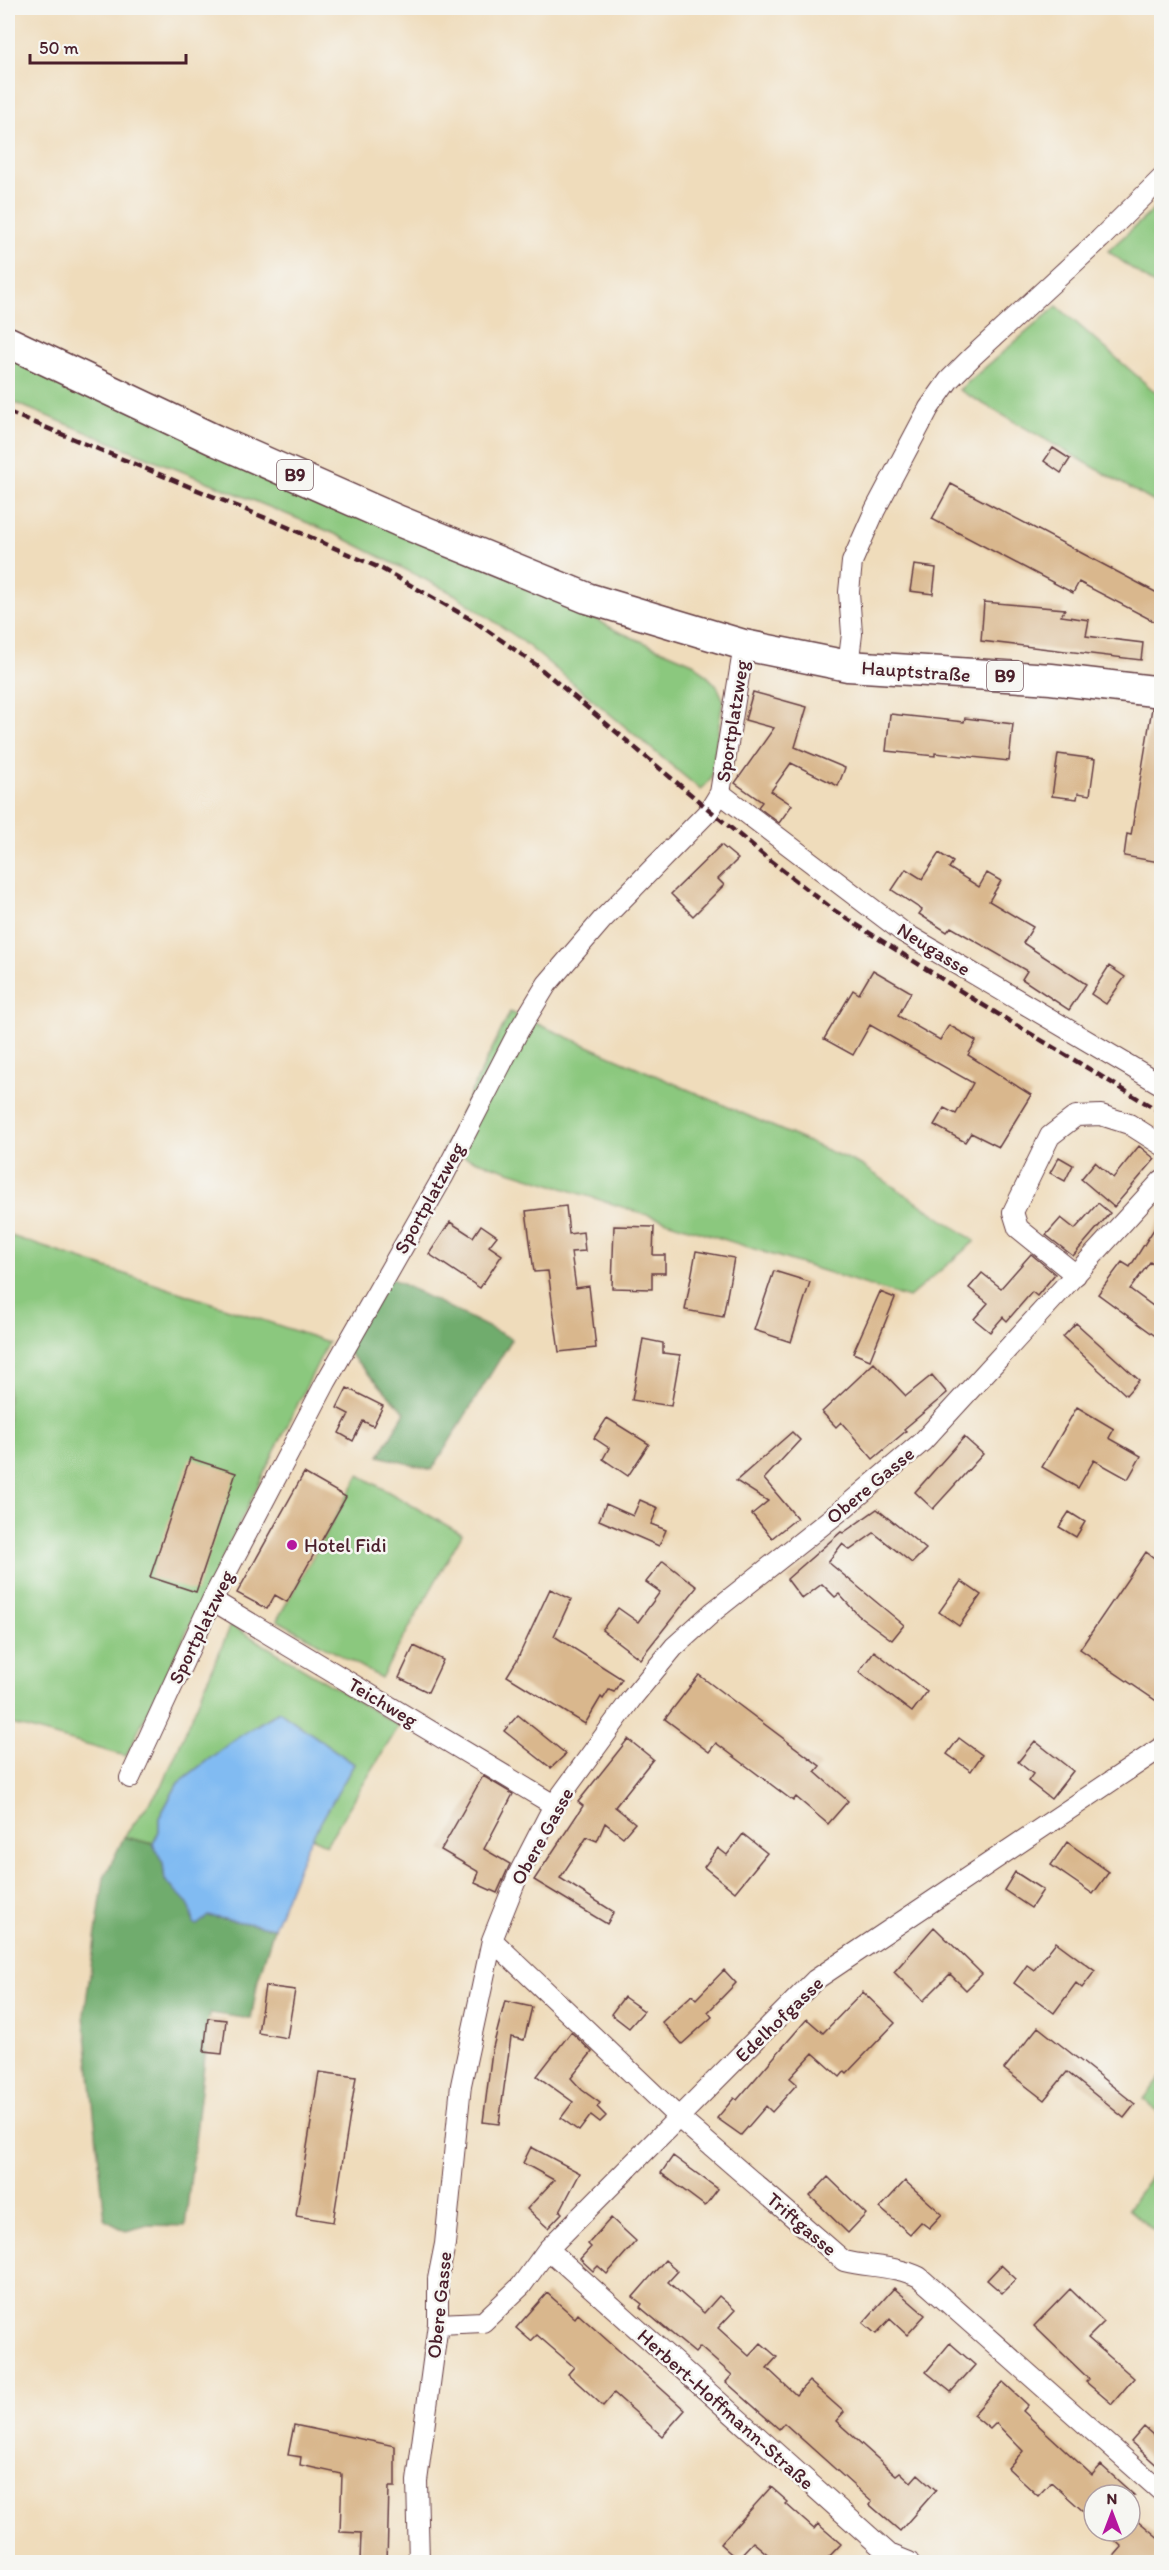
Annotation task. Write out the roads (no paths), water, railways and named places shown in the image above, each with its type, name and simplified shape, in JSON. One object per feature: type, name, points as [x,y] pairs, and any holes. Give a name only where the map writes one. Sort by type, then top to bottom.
[{"type":"main road","name":"B9","points":[[8,342],[217,441],[432,535],[587,598],[744,645]]},
{"type":"main road","name":"Hauptstraße","points":[[744,645],[848,666],[1051,679],[1161,692]]},
{"type":"street","points":[[848,666],[852,634],[849,592],[852,561],[875,510],[930,408],[949,380],[1100,239],[1161,178]]},
{"type":"street","name":"Sportplatzweg","points":[[130,1778],[212,1600],[326,1382],[444,1175],[519,1030],[547,984],[602,920],[709,810],[720,793],[744,645]]},
{"type":"street","name":"Neugasse","points":[[720,793],[903,932],[1161,1085]]},
{"type":"street","points":[[1076,1275],[1018,1228],[1013,1212],[1050,1136],[1076,1116],[1101,1115],[1129,1124],[1161,1144]]},
{"type":"street","name":"Obere Gasse","points":[[419,2562],[417,2481],[438,2324],[438,2279],[445,2244],[461,2085],[492,1940],[518,1875],[554,1805],[632,1698],[674,1647],[714,1611],[844,1508],[923,1440],[1161,1180]]},
{"type":"street","name":"Teichweg","points":[[212,1600],[554,1805]]},
{"type":"street","name":"Edelhofgasse","points":[[438,2324],[483,2322],[521,2286],[548,2249],[815,1980],[1161,1747]]},
{"type":"street","name":"Triftgasse","points":[[492,1940],[679,2118],[844,2261],[870,2267],[902,2269],[919,2277],[1161,2492]]},
{"type":"street","name":"Herbert-Hoffmann-Straße","points":[[548,2249],[889,2554],[909,2562]]},
{"type":"water","points":[[279,1711],[354,1764],[306,1848],[274,1928],[208,1916],[197,1925],[194,1923],[187,1903],[165,1880],[163,1863],[153,1844],[159,1831],[159,1818],[178,1783],[235,1739]]},
{"type":"railway","points":[[8,412],[285,526],[382,569],[474,621],[535,664],[768,859],[835,911],[978,1002],[1162,1113]]},
{"type":"place","name":"Hotel Fidi","points":[[292,1545]]}]
